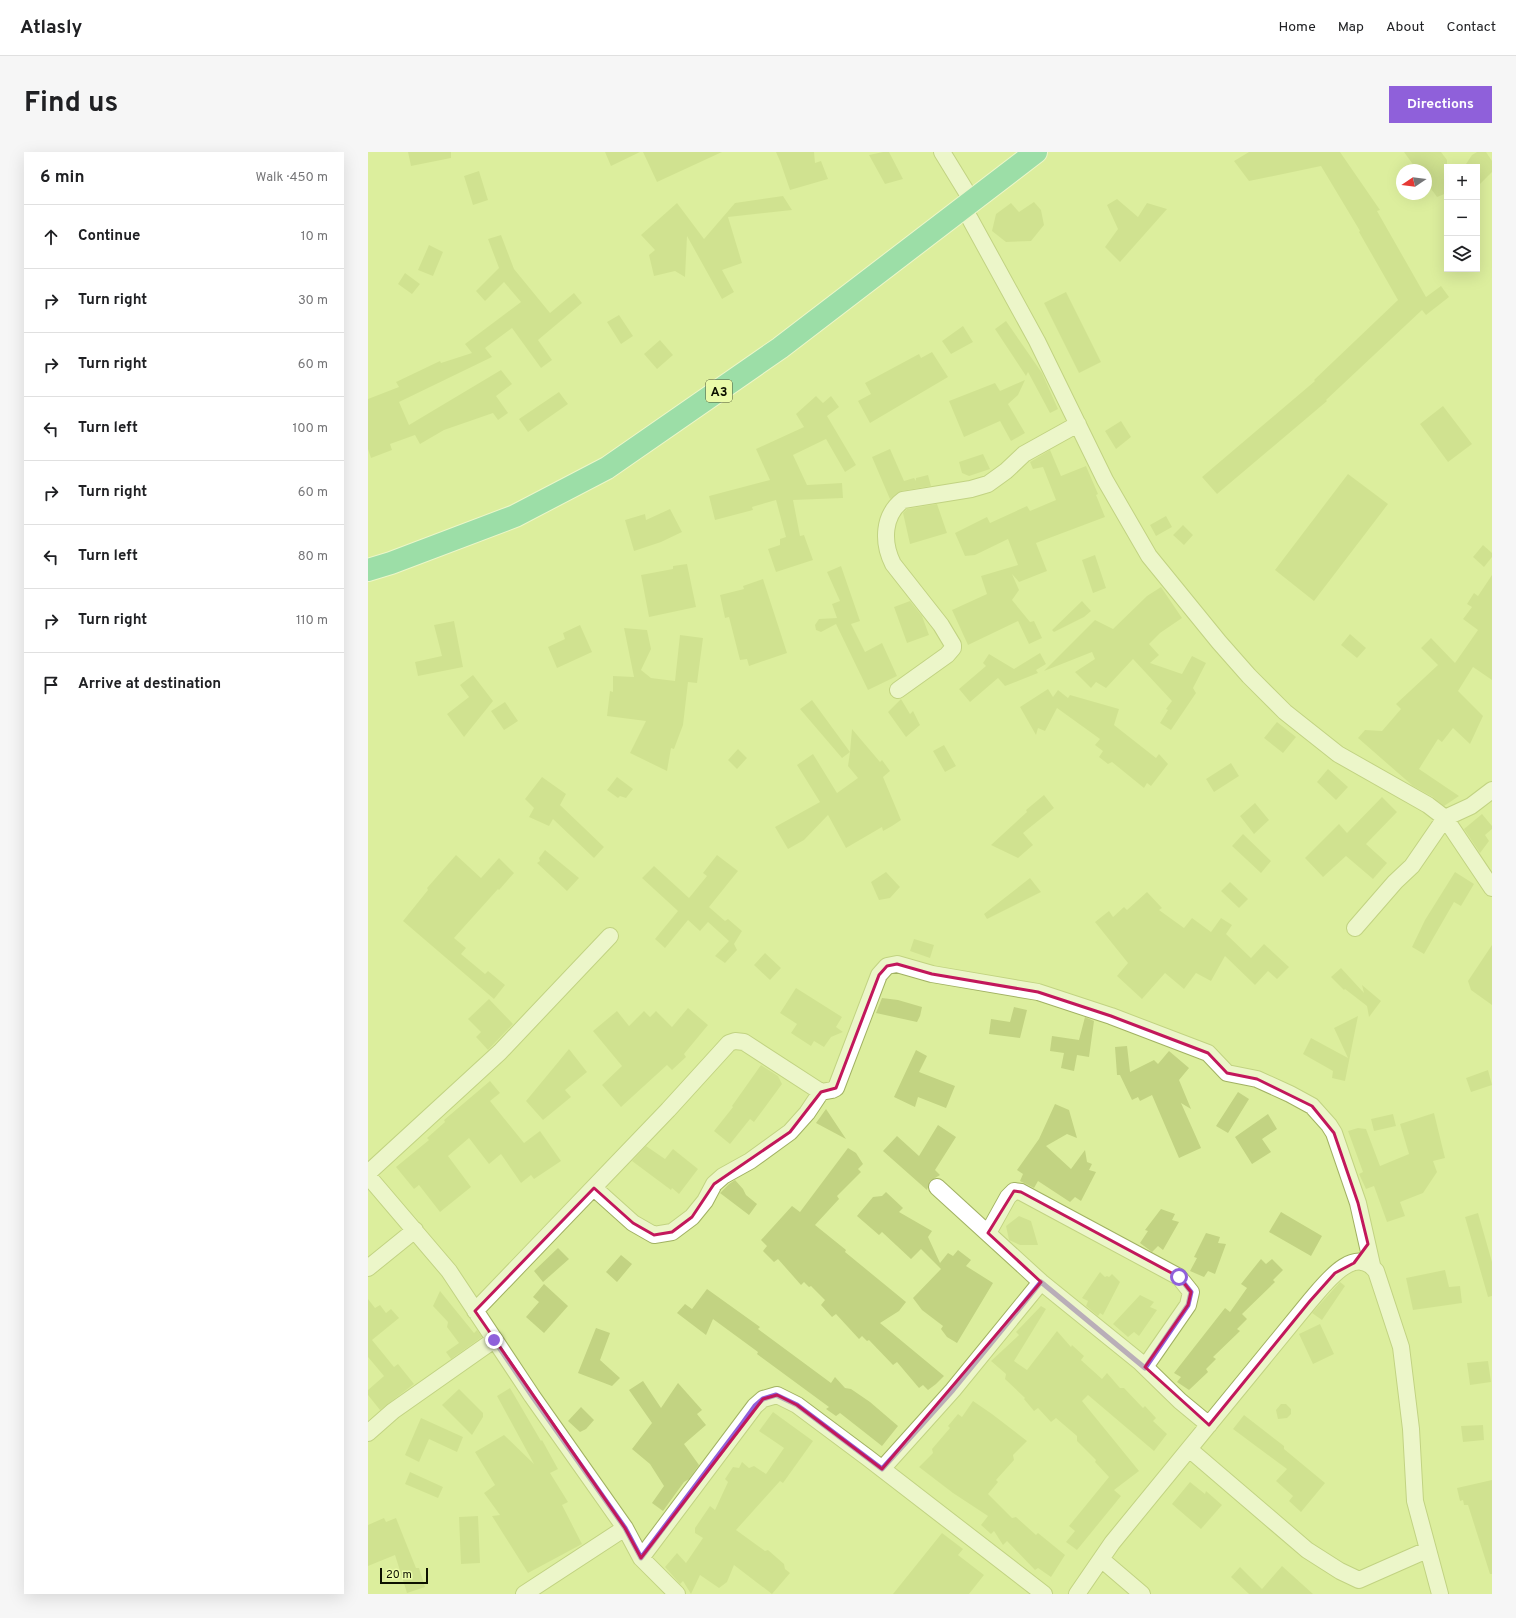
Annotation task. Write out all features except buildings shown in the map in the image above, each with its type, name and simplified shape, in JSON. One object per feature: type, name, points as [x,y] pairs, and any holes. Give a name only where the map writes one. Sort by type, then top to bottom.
[{"type":"highway","name":"A3","points":[[368,570],[392,563],[515,516],[607,468],[780,348],[1036,152]]},
{"type":"street","points":[[942,152],[1105,480],[1149,556],[1249,676],[1285,712],[1338,754],[1428,805],[1444,818],[1492,888]]},
{"type":"street","points":[[898,690],[947,655],[953,648],[953,645],[941,625],[893,564],[887,553],[885,532],[895,506],[903,500],[971,489],[988,484],[1006,471],[1024,454],[1078,424]]},
{"type":"street","points":[[1355,928],[1395,882],[1412,866],[1444,818],[1471,806],[1492,790]]},
{"type":"street","points":[[610,936],[500,1052],[368,1174],[448,1271],[532,1396],[625,1528],[641,1558],[677,1594]]},
{"type":"street","points":[[475,1311],[668,1110],[729,1043],[744,1042],[821,1092],[836,1088],[879,975],[887,966],[897,964],[932,974],[1038,992],[1111,1016],[1208,1053],[1227,1073],[1257,1079],[1312,1106],[1325,1120],[1334,1133],[1358,1203],[1372,1265],[1376,1271],[1383,1290],[1401,1347],[1411,1429],[1415,1501],[1440,1594]]},
{"type":"street","points":[[594,1188],[633,1223],[654,1235],[672,1232],[692,1217],[705,1201],[714,1184],[723,1176],[750,1161],[790,1132],[807,1114],[821,1092]]},
{"type":"street","points":[[937,1187],[1041,1282],[1145,1368],[1180,1401],[1209,1425]]},
{"type":"street","points":[[988,1233],[1008,1197],[1014,1191],[1021,1192],[1179,1277],[1191,1292],[1188,1305],[1145,1368]]},
{"type":"street","points":[[368,1268],[415,1230]]},
{"type":"street","points":[[1354,1263],[1368,1244]]},
{"type":"street","points":[[1077,1594],[1112,1543],[1310,1301],[1335,1273],[1346,1264],[1364,1262],[1372,1265]]},
{"type":"street","points":[[882,1469],[953,1390],[1041,1282]]},
{"type":"street","points":[[368,1432],[393,1411],[494,1340]]},
{"type":"street","points":[[641,1558],[755,1406],[763,1399],[776,1395],[797,1405],[1044,1594]]},
{"type":"street","points":[[1189,1449],[1307,1550],[1340,1571],[1359,1580],[1427,1550]]},
{"type":"street","points":[[524,1594],[625,1528]]},
{"type":"street","points":[[1101,1559],[1142,1594]]},
{"type":"highlighted area","points":[[897,964],[932,974],[1038,992],[1111,1016],[1208,1053],[1227,1073],[1257,1079],[1312,1106],[1334,1133],[1358,1203],[1368,1244],[1354,1263],[1335,1273],[1310,1301],[1209,1425],[1145,1367],[1188,1305],[1191,1292],[1179,1277],[1021,1192],[1014,1191],[988,1233],[1041,1282],[882,1469],[797,1405],[777,1395],[763,1399],[641,1558],[625,1528],[475,1311],[594,1188],[633,1223],[654,1235],[672,1232],[692,1217],[714,1184],[790,1132],[821,1092],[836,1088],[879,975],[887,966]]},
{"type":"route","points":[[494,1340],[625,1528],[641,1558],[755,1406],[763,1399],[776,1395],[797,1405],[882,1469],[953,1390],[1041,1282],[1140,1362],[1145,1368],[1188,1305],[1191,1292],[1179,1277]]}]
